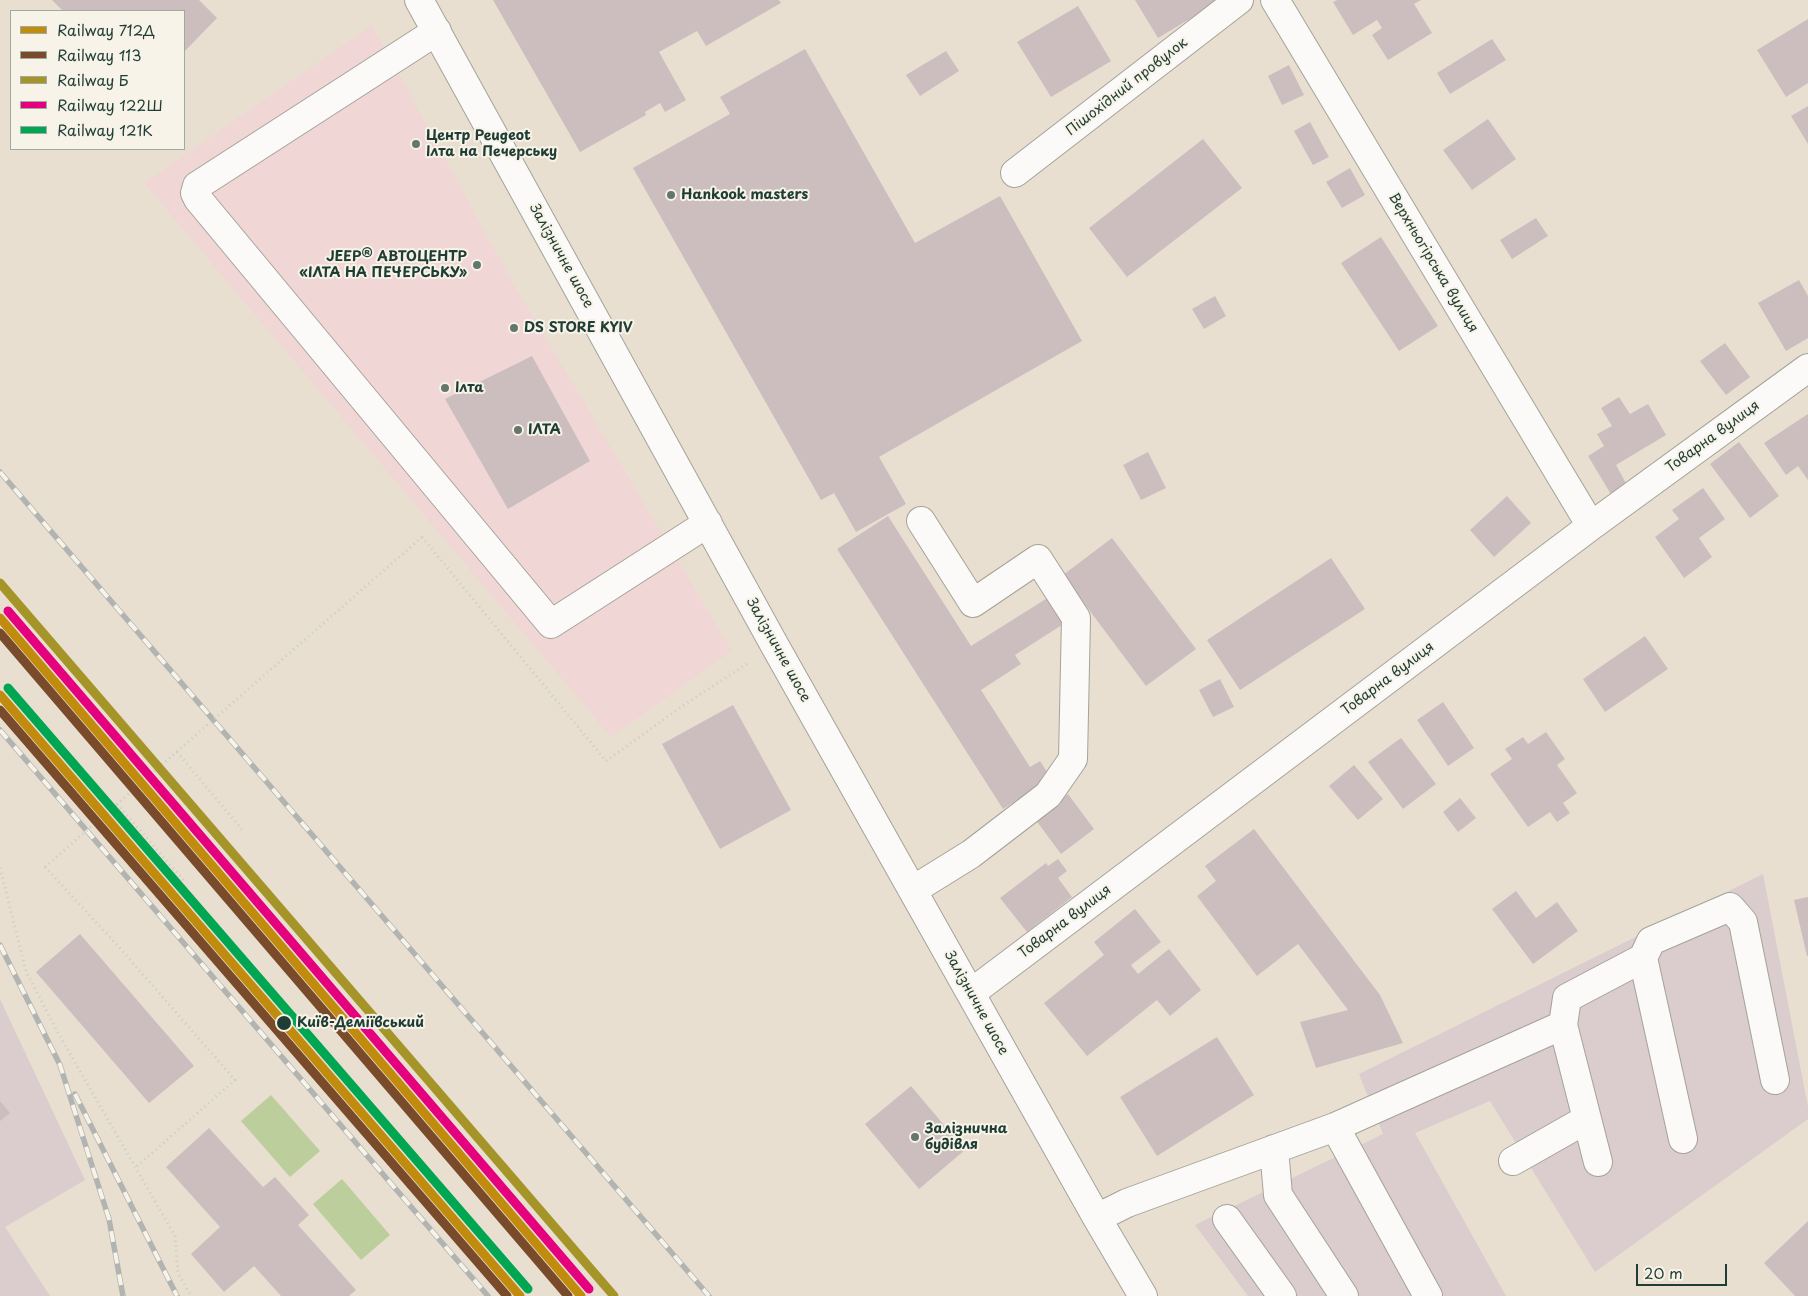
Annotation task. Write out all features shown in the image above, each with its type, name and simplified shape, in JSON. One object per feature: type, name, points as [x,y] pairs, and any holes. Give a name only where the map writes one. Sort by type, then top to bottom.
[{"type":"street","name":"Залізничне шосе","points":[[419,0],[775,646],[1097,1218],[1143,1296]]},
{"type":"street","name":"Пішохідний провулок","points":[[1015,174],[1239,0]]},
{"type":"street","name":"Верхньогірська вулиця","points":[[1275,0],[1591,526]]},
{"type":"street","points":[[436,31],[197,186],[195,193],[198,199],[551,624],[708,523]]},
{"type":"street","name":"Товарна вулиця","points":[[971,993],[1591,526],[1808,368]]},
{"type":"street","points":[[913,890],[971,854],[1048,795],[1073,759],[1074,731],[1076,618],[1038,559],[973,603],[921,521]]},
{"type":"street","points":[[1684,1139],[1643,958],[1651,940],[1730,907],[1744,922],[1775,1080]]},
{"type":"street","points":[[1598,1162],[1563,1025],[1567,998],[1643,958]]},
{"type":"street","points":[[1097,1218],[1126,1203],[1335,1127],[1563,1025]]},
{"type":"street","points":[[1513,1161],[1587,1119]]},
{"type":"street","points":[[1335,1127],[1428,1296]]},
{"type":"street","points":[[1274,1149],[1278,1195],[1344,1296]]},
{"type":"street","points":[[1226,1219],[1282,1296]]},
{"type":"path","points":[[135,1168],[235,1080],[118,946],[45,867],[422,537],[606,761],[682,707],[775,646]]},
{"type":"path","points":[[177,752],[244,832]]},
{"type":"path","points":[[117,804],[186,883]]},
{"type":"path","points":[[0,868],[26,971],[58,1032],[175,1236],[178,1272],[191,1296]]},
{"type":"shaded area","name":"Ілта","points":[[372,25],[509,276],[732,651],[611,737],[144,183]]},
{"type":"shaded area","points":[[1763,874],[1808,1107],[1808,1119],[1595,1272],[1490,1101],[1415,1133],[1506,1296],[1248,1296],[1195,1225],[1383,1134],[1359,1074]]},
{"type":"shaded area","points":[[0,999],[85,1180],[5,1227],[50,1296],[0,1296]]},
{"type":"green space","points":[[271,1095],[320,1151],[290,1177],[241,1121]]},
{"type":"green space","points":[[342,1179],[390,1235],[361,1260],[313,1204]]},
{"type":"building","points":[[52,0],[199,0],[217,18],[185,51],[185,10],[62,10]]},
{"type":"building","points":[[493,0],[779,0],[781,3],[706,46],[697,31],[659,52],[686,100],[665,112],[660,103],[645,112],[646,115],[580,152]]},
{"type":"building","points":[[1135,0],[1221,0],[1158,38]]},
{"type":"building","points":[[1337,0],[1421,0],[1414,4],[1432,33],[1388,60],[1372,35],[1382,28],[1377,20],[1353,35],[1333,2]]},
{"type":"building","points":[[1078,6],[1111,61],[1051,97],[1017,42]]},
{"type":"building","points":[[1808,19],[1808,83],[1786,97],[1757,50]]},
{"type":"building","points":[[1492,39],[1506,60],[1450,94],[1437,73]]},
{"type":"building","points":[[805,49],[915,243],[1000,196],[1082,341],[879,457],[906,504],[856,532],[834,493],[821,500],[633,168],[730,114],[720,97]]},
{"type":"building","points":[[946,51],[959,71],[920,96],[906,75]]},
{"type":"building","points":[[1289,65],[1304,95],[1282,105],[1268,76]]},
{"type":"building","points":[[1808,106],[1808,144],[1791,116]]},
{"type":"building","points":[[1488,119],[1516,159],[1472,190],[1443,150]]},
{"type":"building","points":[[1310,122],[1329,157],[1313,165],[1294,131]]},
{"type":"building","points":[[1203,139],[1242,188],[1127,277],[1089,228]]},
{"type":"building","points":[[1350,168],[1365,195],[1342,208],[1326,182]]},
{"type":"building","points":[[1536,218],[1548,236],[1512,259],[1500,240]]},
{"type":"building","points":[[1381,237],[1438,326],[1399,351],[1341,263]]},
{"type":"building","points":[[1799,280],[1808,296],[1808,338],[1786,351],[1758,303]]},
{"type":"building","points":[[1215,296],[1226,316],[1204,329],[1192,309]]},
{"type":"building","points":[[1725,343],[1750,377],[1726,395],[1700,361]]},
{"type":"building","name":"ІЛТА","points":[[532,356],[590,461],[508,509],[445,399]]},
{"type":"building","points":[[1619,397],[1630,414],[1648,404],[1666,435],[1616,465],[1628,487],[1612,496],[1588,456],[1604,446],[1597,434],[1612,426],[1601,408]]},
{"type":"building","points":[[1808,414],[1808,480],[1798,466],[1786,475],[1764,443]]},
{"type":"building","points":[[1739,442],[1779,496],[1750,518],[1710,464]]},
{"type":"building","points":[[1148,452],[1166,488],[1141,500],[1123,465]]},
{"type":"building","points":[[1703,488],[1725,519],[1699,538],[1712,557],[1684,578],[1655,537],[1679,519],[1672,510]]},
{"type":"building","points":[[1507,496],[1531,523],[1494,557],[1470,530]]},
{"type":"building","points":[[888,516],[971,646],[1049,597],[1065,623],[1015,655],[1021,664],[981,690],[1030,767],[1040,761],[1051,778],[1003,809],[837,549]]},
{"type":"building","points":[[1112,538],[1196,649],[1146,686],[1063,575]]},
{"type":"building","points":[[1331,558],[1365,609],[1240,690],[1207,640]]},
{"type":"building","points":[[1645,636],[1668,669],[1605,712],[1583,679]]},
{"type":"building","points":[[1220,679],[1234,707],[1213,717],[1199,690]]},
{"type":"building","points":[[1443,702],[1474,748],[1448,766],[1417,720]]},
{"type":"building","points":[[733,705],[791,810],[720,849],[662,744]]},
{"type":"building","points":[[1546,732],[1565,759],[1557,765],[1577,793],[1563,803],[1570,813],[1557,822],[1550,812],[1528,827],[1490,774],[1512,759],[1505,749],[1523,737],[1528,744]]},
{"type":"building","points":[[1401,738],[1436,784],[1403,809],[1368,762]]},
{"type":"building","points":[[1354,765],[1383,799],[1358,820],[1329,786]]},
{"type":"building","points":[[1068,794],[1094,829],[1061,854],[1035,819]]},
{"type":"building","points":[[1460,798],[1476,818],[1458,832],[1443,812]]},
{"type":"building","points":[[1254,829],[1380,995],[1403,1043],[1316,1068],[1300,1022],[1348,1010],[1298,944],[1257,976],[1197,896],[1216,881],[1205,866]]},
{"type":"building","points":[[1058,859],[1067,871],[1058,878],[1072,897],[1027,932],[1000,898],[1046,863],[1048,866]]},
{"type":"building","points":[[1516,891],[1536,918],[1557,902],[1578,931],[1533,964],[1492,909]]},
{"type":"building","points":[[1808,897],[1808,956],[1807,956],[1794,900]]},
{"type":"building","points":[[1135,909],[1161,942],[1131,965],[1138,974],[1169,949],[1201,990],[1170,1016],[1157,1000],[1087,1056],[1044,1003],[1104,955],[1094,942]]},
{"type":"building","points":[[80,934],[194,1066],[149,1103],[36,972]]},
{"type":"building","points":[[1217,1037],[1254,1095],[1157,1156],[1120,1097]]},
{"type":"building","name":"Залізнична будівля","points":[[911,1086],[965,1150],[919,1189],[865,1124]]},
{"type":"building","points":[[0,1101],[10,1113],[0,1121]]},
{"type":"building","points":[[209,1128],[263,1187],[275,1177],[309,1215],[298,1225],[356,1290],[349,1296],[281,1296],[254,1266],[224,1292],[191,1254],[220,1227],[166,1167]]},
{"type":"building","points":[[1808,1221],[1808,1296],[1795,1296],[1764,1263]]},
{"type":"railway","points":[[0,472],[709,1296]]},
{"type":"railway","points":[[0,730],[488,1296]]},
{"type":"railway","points":[[0,945],[60,1065],[109,1219],[123,1296]]},
{"type":"railway","points":[[75,1094],[177,1296]]},
{"type":"rail line","name":"Б","points":[[0,583],[614,1296]]},
{"type":"rail line","name":"122Ш","points":[[8,611],[589,1289]]},
{"type":"rail line","name":"712Д","points":[[0,618],[581,1296]]},
{"type":"rail line","name":"113","points":[[0,633],[568,1296]]},
{"type":"rail line","name":"121К","points":[[8,688],[528,1289]]},
{"type":"rail line","name":"712Д","points":[[0,695],[520,1296]]},
{"type":"rail line","name":"113","points":[[0,710],[507,1296]]},
{"type":"place","name":"Центр Peugeot Ілта на Печерську","points":[[416,144]]},
{"type":"place","name":"Hankook masters","points":[[671,195]]},
{"type":"place","name":"JEEP® АВТОЦЕНТР «ІЛТА НА ПЕЧЕРСЬКУ»","points":[[477,265]]},
{"type":"place","name":"DS STORE KYIV","points":[[514,328]]},
{"type":"place","name":"Ілта","points":[[445,388]]},
{"type":"place","name":"ІЛТА","points":[[518,430]]},
{"type":"place","name":"Київ-Деміївський","points":[[284,1023]]},
{"type":"place","name":"Залізнична будівля","points":[[915,1137]]}]
